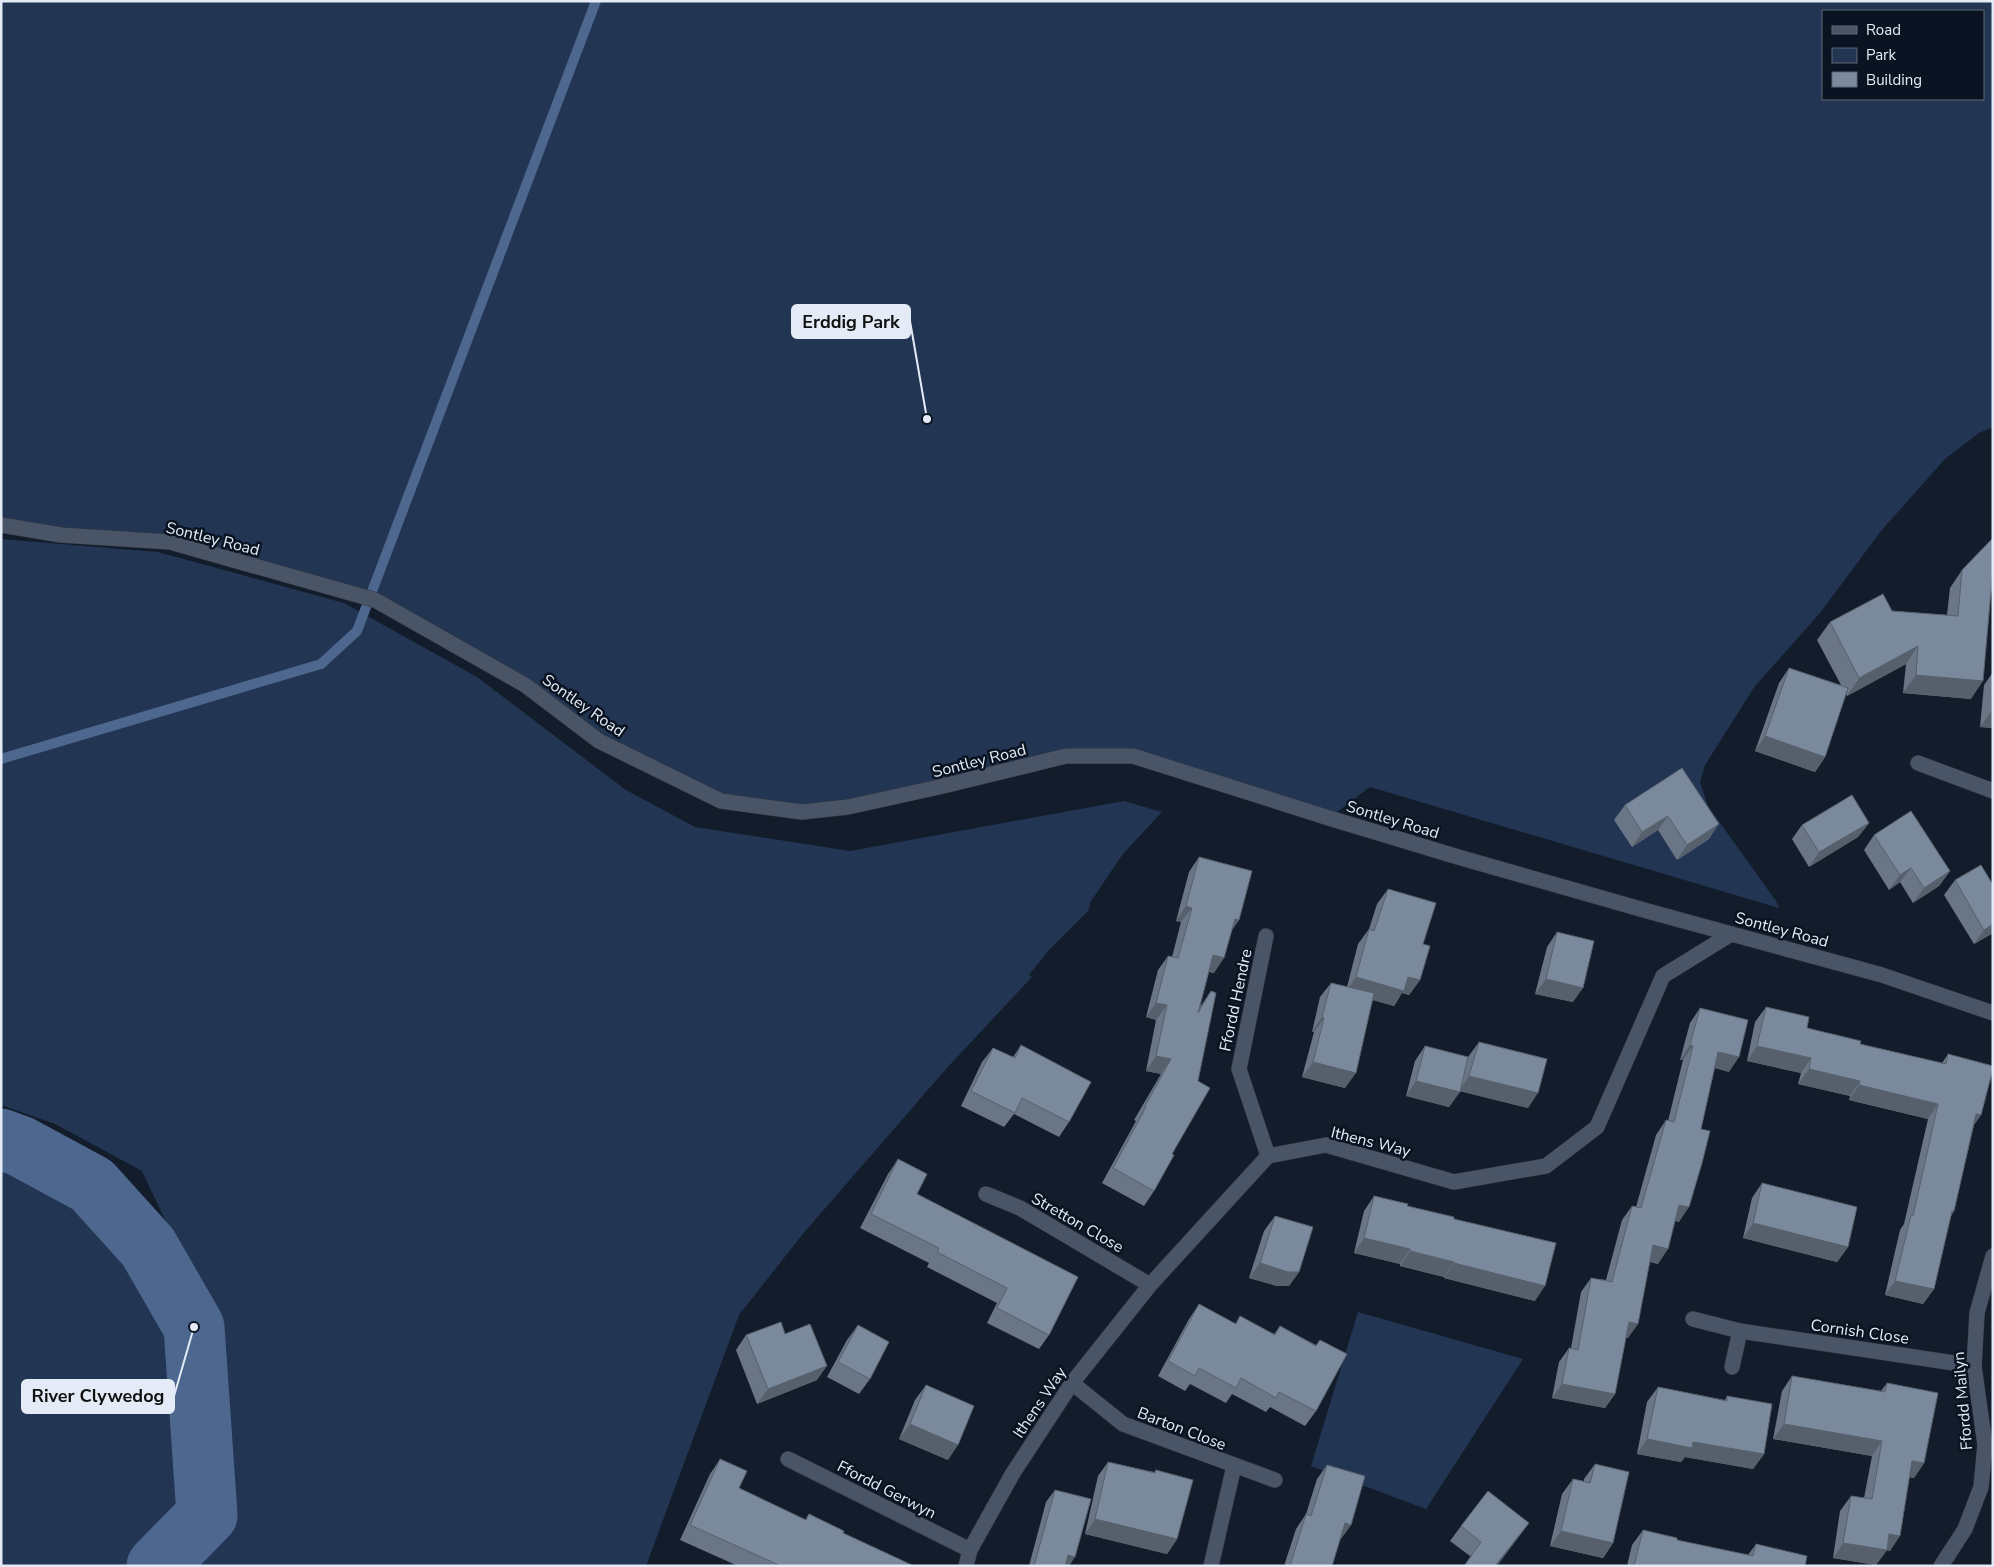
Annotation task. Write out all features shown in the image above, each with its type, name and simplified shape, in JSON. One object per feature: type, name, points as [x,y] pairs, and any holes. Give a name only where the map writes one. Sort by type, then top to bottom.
[{"type":"street","name":"Sontley Road","points":[[1,526],[61,534],[170,542],[375,600],[525,685],[599,741],[721,801],[802,812],[848,808],[939,788],[1066,756],[1133,756],[1440,852],[1731,934],[1882,974],[1993,1013]]},
{"type":"street","points":[[1918,763],[1993,791]]},
{"type":"street","name":"Ithens Way","points":[[966,1566],[970,1550],[1013,1473],[1072,1383],[1150,1285],[1268,1156],[1326,1145],[1454,1182],[1546,1166],[1596,1127],[1663,976],[1731,934]]},
{"type":"street","name":"Ffordd Hendre","points":[[1266,936],[1239,1069],[1268,1156]]},
{"type":"street","name":"Stretton Close","points":[[986,1194],[1020,1208],[1150,1285]]},
{"type":"street","name":"Ffordd Mailyn","points":[[1941,1566],[1965,1529],[1981,1487],[1985,1445],[1974,1366],[1977,1313],[1993,1256]]},
{"type":"street","name":"Cornish Close","points":[[1693,1319],[1740,1331],[1974,1366]]},
{"type":"street","points":[[1732,1368],[1740,1331]]},
{"type":"street","name":"Barton Close","points":[[1072,1383],[1123,1424],[1275,1480]]},
{"type":"street","name":"Ffordd Gerwyn","points":[[788,1458],[970,1550]]},
{"type":"street","name":"Barton Close","points":[[1212,1566],[1234,1466]]},
{"type":"green space","points":[[1,1],[1993,1],[1993,427],[1979,433],[1945,459],[1881,531],[1820,613],[1755,686],[1705,765],[1700,782],[1708,806],[1776,901],[1779,908],[1370,787],[1329,818],[1133,756],[1066,756],[848,807],[721,801],[599,741],[525,685],[375,600],[170,542],[1,525]]},
{"type":"green space","points":[[1,539],[158,552],[344,603],[477,677],[626,790],[695,827],[850,851],[1124,801],[1162,812],[1123,854],[1091,901],[1088,911],[1048,951],[1029,975],[1032,977],[946,1069],[802,1235],[739,1315],[646,1566],[1,1566],[1,1159],[41,1181],[89,1217],[171,1233],[142,1171],[55,1124],[1,1105]]},
{"type":"green space","points":[[1358,1312],[1523,1359],[1426,1509],[1311,1466]]},
{"type":"building","points":[[1993,538],[1993,569],[1983,681],[1916,675],[1918,646],[1859,678],[1830,622],[1883,594],[1892,611],[1958,616],[1962,570]]},
{"type":"building","points":[[1789,668],[1848,688],[1825,757],[1765,736]]},
{"type":"building","points":[[1993,687],[1993,713],[1991,712]]},
{"type":"building","points":[[1682,768],[1719,824],[1687,845],[1668,816],[1642,832],[1625,805]]},
{"type":"building","points":[[1852,795],[1869,823],[1819,852],[1802,825]]},
{"type":"building","points":[[1911,811],[1950,871],[1924,888],[1911,868],[1900,875],[1874,835]]},
{"type":"building","points":[[1199,857],[1252,871],[1239,920],[1235,919],[1224,958],[1213,955],[1198,1013],[1211,991],[1216,993],[1198,1081],[1210,1088],[1172,1154],[1174,1155],[1154,1191],[1113,1168],[1171,1059],[1156,1056],[1167,1005],[1156,1003],[1168,956],[1178,958],[1192,908],[1186,906]]},
{"type":"building","points":[[1981,865],[1993,885],[1993,924],[1984,930],[1955,880]]},
{"type":"building","points":[[1388,889],[1436,903],[1423,944],[1430,946],[1420,980],[1408,977],[1404,991],[1356,977],[1369,929],[1374,931]]},
{"type":"building","points":[[1557,932],[1594,941],[1583,988],[1546,979]]},
{"type":"building","points":[[1331,983],[1374,993],[1356,1073],[1313,1062]]},
{"type":"building","points":[[1766,1007],[1809,1017],[1807,1028],[1861,1041],[1860,1044],[1946,1064],[1948,1054],[1993,1066],[1981,1115],[1976,1114],[1934,1289],[1895,1281],[1911,1215],[1913,1216],[1938,1104],[1859,1085],[1860,1081],[1809,1069],[1811,1058],[1757,1046]]},
{"type":"building","points":[[1700,1008],[1748,1020],[1739,1057],[1718,1052],[1701,1129],[1710,1131],[1689,1207],[1679,1205],[1668,1249],[1653,1245],[1638,1324],[1629,1322],[1615,1394],[1562,1384],[1569,1348],[1578,1350],[1591,1278],[1612,1282],[1632,1206],[1641,1208],[1666,1120],[1674,1122],[1693,1046],[1690,1045]]},
{"type":"building","points":[[1479,1042],[1547,1059],[1538,1093],[1469,1076]]},
{"type":"building","points":[[1021,1045],[1091,1082],[1069,1122],[1022,1098],[1015,1113],[971,1091],[993,1048],[1015,1058]]},
{"type":"building","points":[[1425,1046],[1468,1057],[1460,1092],[1416,1081]]},
{"type":"building","points":[[898,1159],[927,1174],[917,1194],[1078,1277],[1049,1335],[997,1308],[1007,1288],[937,1252],[939,1248],[871,1214]]},
{"type":"building","points":[[1762,1183],[1857,1207],[1848,1247],[1753,1223]]},
{"type":"building","points":[[1374,1196],[1454,1217],[1454,1219],[1556,1243],[1545,1286],[1364,1238]]},
{"type":"building","points":[[1275,1216],[1313,1227],[1299,1272],[1288,1272],[1260,1263]]},
{"type":"building","points":[[1199,1304],[1236,1324],[1240,1316],[1275,1335],[1280,1326],[1316,1346],[1320,1340],[1347,1354],[1316,1411],[1279,1392],[1276,1398],[1241,1378],[1236,1388],[1199,1368],[1195,1376],[1168,1361]]},
{"type":"building","points":[[781,1322],[785,1334],[810,1324],[827,1366],[768,1389],[746,1335]]},
{"type":"building","points":[[858,1325],[889,1342],[870,1379],[838,1362]]},
{"type":"building","points":[[1792,1376],[1885,1392],[1887,1383],[1938,1393],[1924,1463],[1912,1461],[1900,1536],[1889,1534],[1887,1550],[1843,1543],[1851,1496],[1872,1499],[1882,1441],[1784,1424]]},
{"type":"building","points":[[926,1385],[974,1406],[958,1445],[910,1424]]},
{"type":"building","points":[[1658,1387],[1727,1401],[1727,1396],[1772,1404],[1764,1454],[1693,1442],[1692,1448],[1647,1439]]},
{"type":"building","points":[[720,1459],[747,1471],[739,1488],[806,1520],[809,1514],[844,1531],[843,1533],[914,1566],[781,1566],[690,1525]]},
{"type":"building","points":[[1108,1462],[1155,1473],[1156,1470],[1193,1480],[1177,1539],[1095,1519]]},
{"type":"building","points":[[1595,1464],[1629,1472],[1613,1543],[1561,1531],[1573,1479],[1590,1483]]},
{"type":"building","points":[[1327,1465],[1365,1476],[1351,1525],[1345,1523],[1332,1566],[1290,1566],[1306,1514],[1311,1516]]},
{"type":"building","points":[[1055,1490],[1091,1499],[1075,1557],[1068,1555],[1065,1566],[1034,1566]]},
{"type":"building","points":[[1488,1491],[1529,1523],[1495,1566],[1464,1566],[1481,1542],[1461,1526]]},
{"type":"building","points":[[1643,1530],[1677,1538],[1677,1540],[1753,1556],[1756,1544],[1807,1556],[1805,1566],[1634,1566]]},
{"type":"waterway","points":[[1,759],[321,664],[357,631],[596,1]]},
{"type":"waterway","points":[[1,1139],[20,1146],[92,1185],[148,1247],[194,1327],[207,1515],[157,1566]]},
{"type":"place","name":"Erddig Park","points":[[927,419]]},
{"type":"place","name":"River Clywedog","points":[[194,1327]]}]
